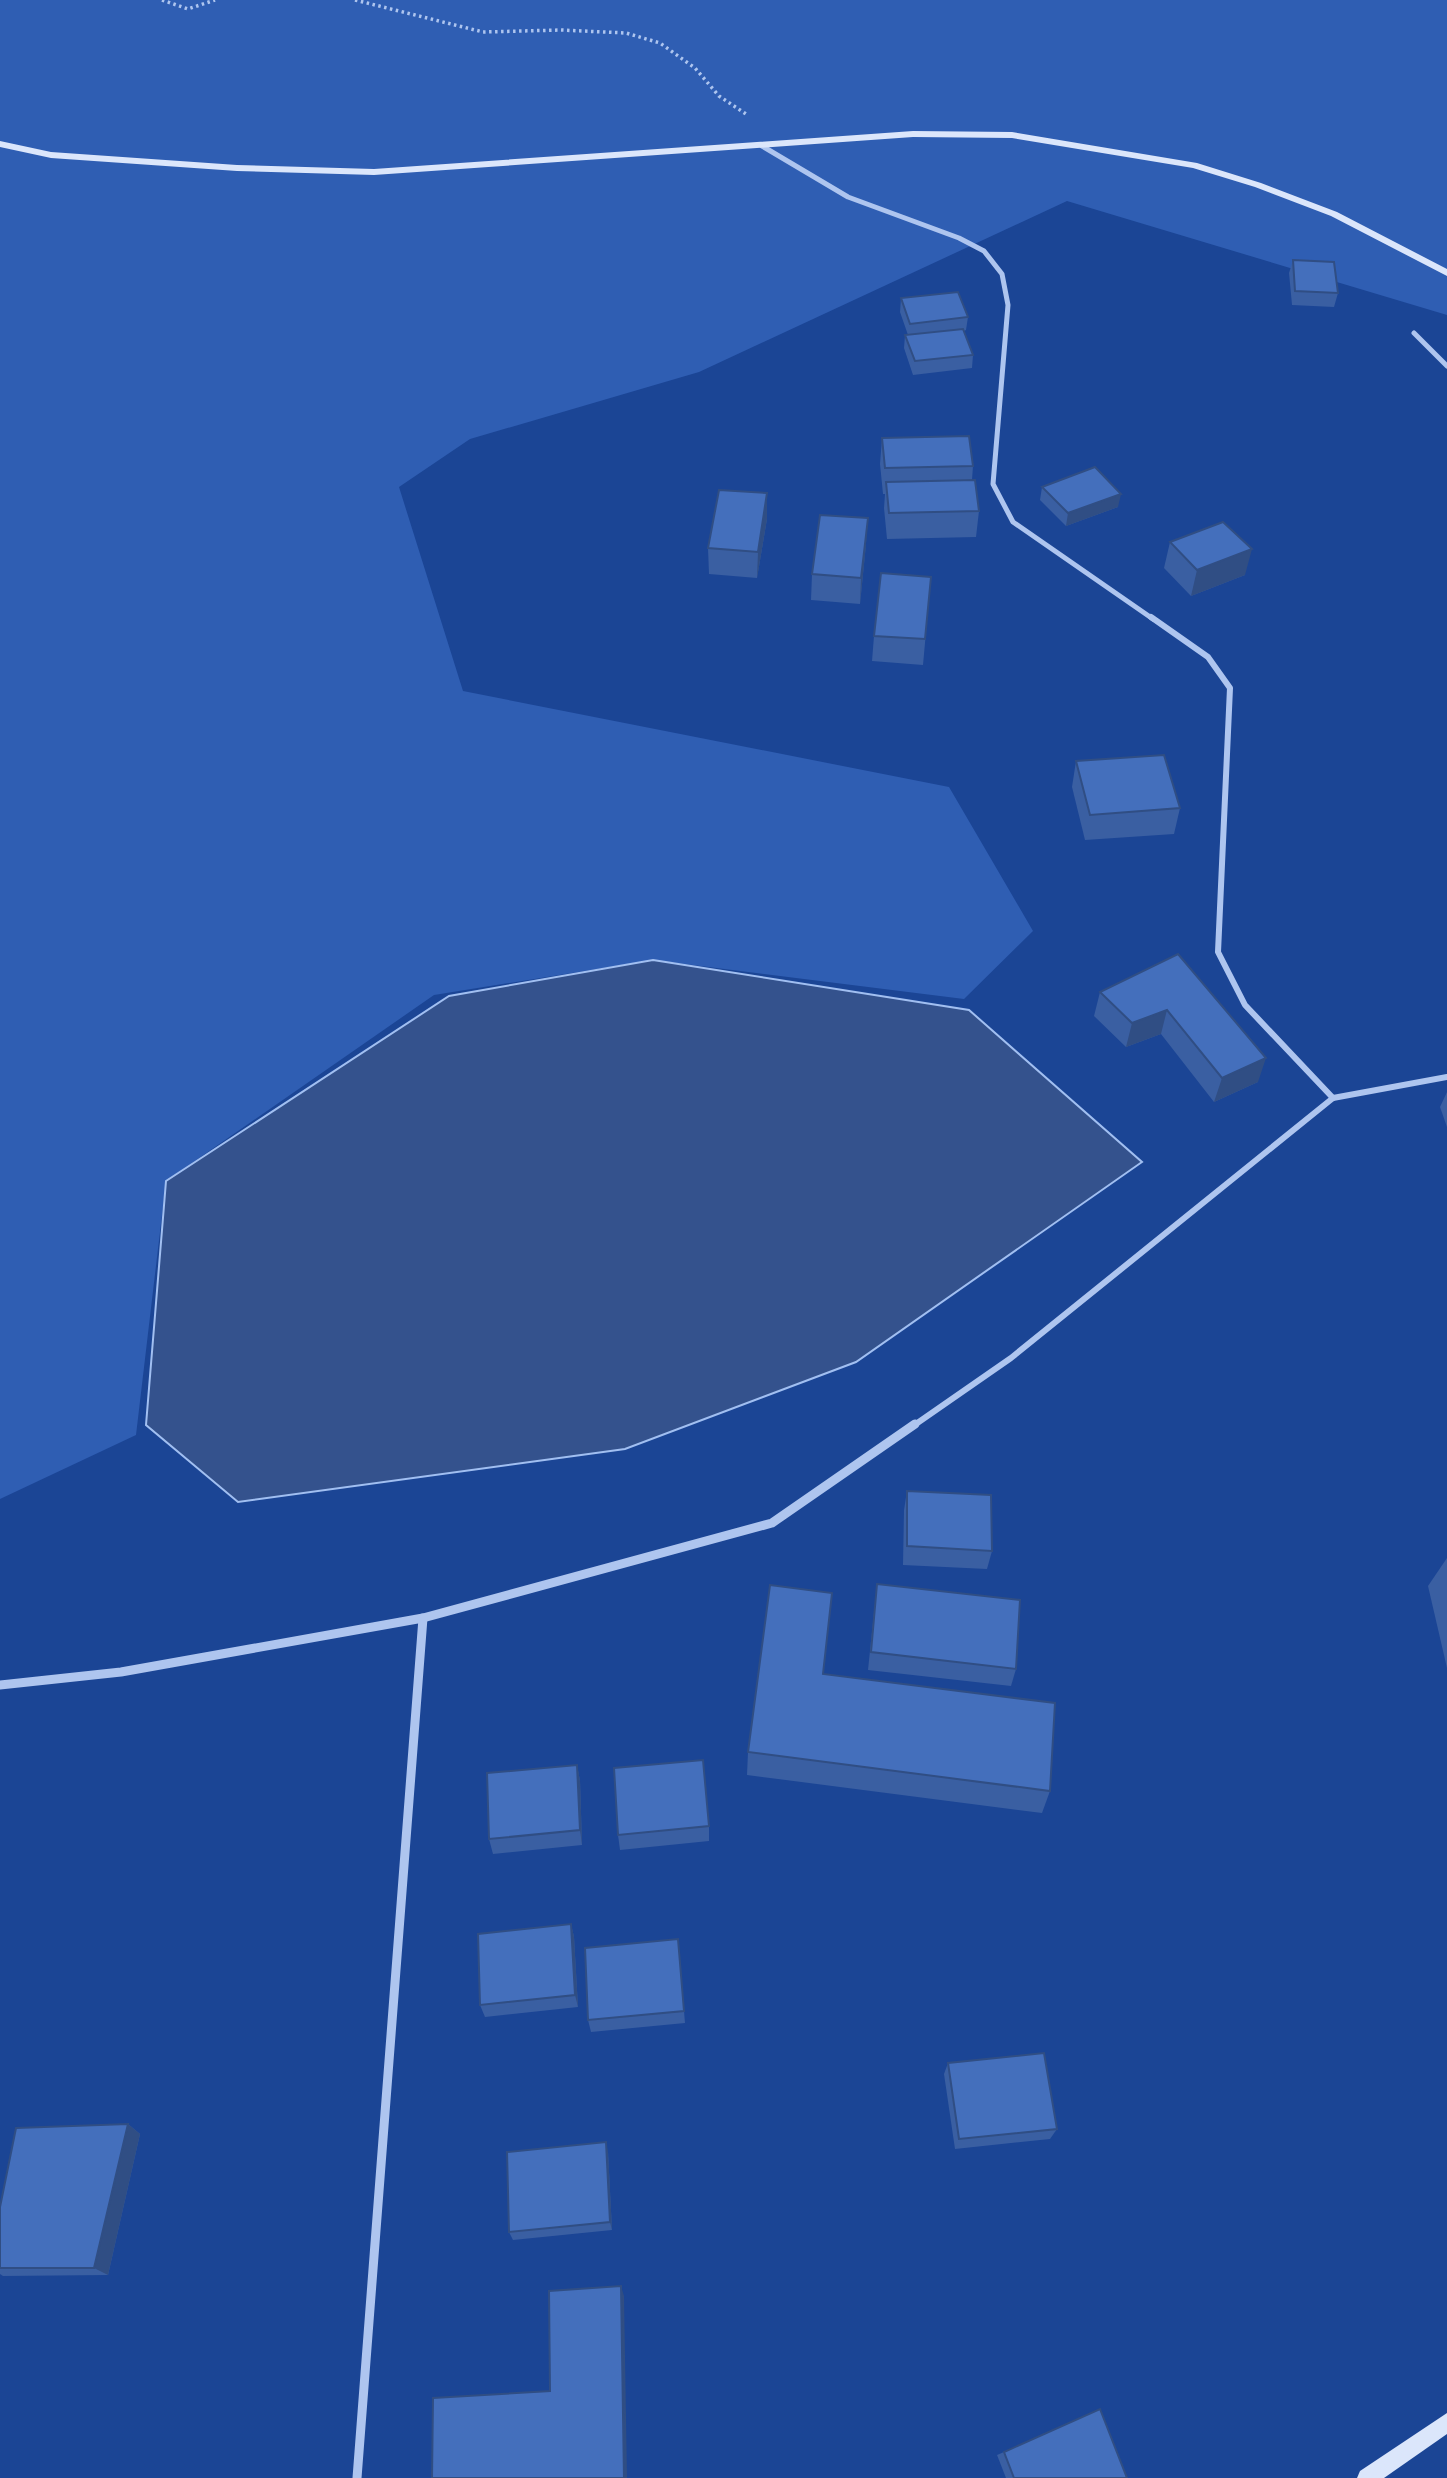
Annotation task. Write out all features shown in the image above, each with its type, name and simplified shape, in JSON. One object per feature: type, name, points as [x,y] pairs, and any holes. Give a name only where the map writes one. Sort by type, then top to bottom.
[{"type":"street","points":[[0,144],[64,156],[237,168],[374,172],[913,134],[1012,135],[1194,165],[1258,185],[1334,214],[1447,273]]},
{"type":"street","points":[[762,146],[848,197],[959,238],[984,251],[1002,274],[1007,305],[993,484],[1013,522],[1208,657],[1230,688],[1218,952],[1245,1005],[1333,1098]]},
{"type":"street","points":[[1414,333],[1447,366]]},
{"type":"street","points":[[0,1685],[121,1672],[423,1618],[772,1523],[1011,1358],[1333,1098],[1447,1077]]},
{"type":"street","points":[[357,2478],[423,1618]]},
{"type":"street","points":[[1367,2478],[1447,2423]]},
{"type":"path","points":[[162,0],[177,8],[198,9],[215,0]]},
{"type":"path","points":[[355,0],[483,32],[561,30],[626,33],[660,43],[695,68],[719,96],[790,144]]},
{"type":"shaded area","points":[[0,0],[1447,0],[1447,315],[1067,201],[699,372],[470,439],[399,487],[463,691],[949,787],[1033,931],[964,999],[653,960],[434,995],[166,1181],[136,1435],[0,1499]]},
{"type":"shaded area","points":[[653,960],[969,1010],[1142,1162],[856,1362],[625,1449],[238,1502],[146,1425],[166,1181],[449,996]]},
{"type":"building","points":[[1293,260],[1334,262],[1338,293],[1295,291]]},
{"type":"building","points":[[958,292],[968,317],[910,324],[901,298]]},
{"type":"building","points":[[963,329],[973,355],[915,361],[905,335]]},
{"type":"building","points":[[969,436],[973,466],[885,468],[882,438]]},
{"type":"building","points":[[1095,467],[1121,494],[1068,513],[1042,487]]},
{"type":"building","points":[[975,480],[979,511],[889,513],[886,482]]},
{"type":"building","points":[[719,490],[767,493],[758,552],[708,548]]},
{"type":"building","points":[[820,515],[868,518],[861,578],[812,574]]},
{"type":"building","points":[[1223,522],[1252,549],[1197,570],[1170,542]]},
{"type":"building","points":[[881,573],[931,577],[925,639],[874,636]]},
{"type":"building","points":[[1164,755],[1180,808],[1090,815],[1076,761]]},
{"type":"building","points":[[1178,954],[1266,1058],[1222,1078],[1167,1010],[1132,1023],[1100,992]]},
{"type":"building","points":[[907,1491],[991,1495],[992,1551],[907,1546]]},
{"type":"building","points":[[877,1584],[1020,1600],[1016,1669],[871,1652]]},
{"type":"building","points":[[770,1585],[832,1593],[823,1674],[1055,1703],[1050,1791],[748,1752]]},
{"type":"building","points":[[703,1760],[709,1826],[618,1835],[614,1768]]},
{"type":"building","points":[[577,1765],[580,1830],[489,1839],[487,1773]]},
{"type":"building","points":[[571,1924],[575,1995],[480,2005],[478,1934]]},
{"type":"building","points":[[678,1939],[684,2011],[588,2020],[585,1948]]},
{"type":"building","points":[[1044,2053],[1057,2129],[959,2139],[948,2063]]},
{"type":"building","points":[[128,2124],[94,2268],[0,2268],[0,2207],[16,2128]]},
{"type":"building","points":[[606,2142],[610,2222],[509,2232],[507,2152]]},
{"type":"building","points":[[621,2286],[624,2478],[432,2478],[433,2398],[550,2391],[549,2291]]},
{"type":"building","points":[[1100,2409],[1127,2478],[1014,2478],[1004,2452]]}]
